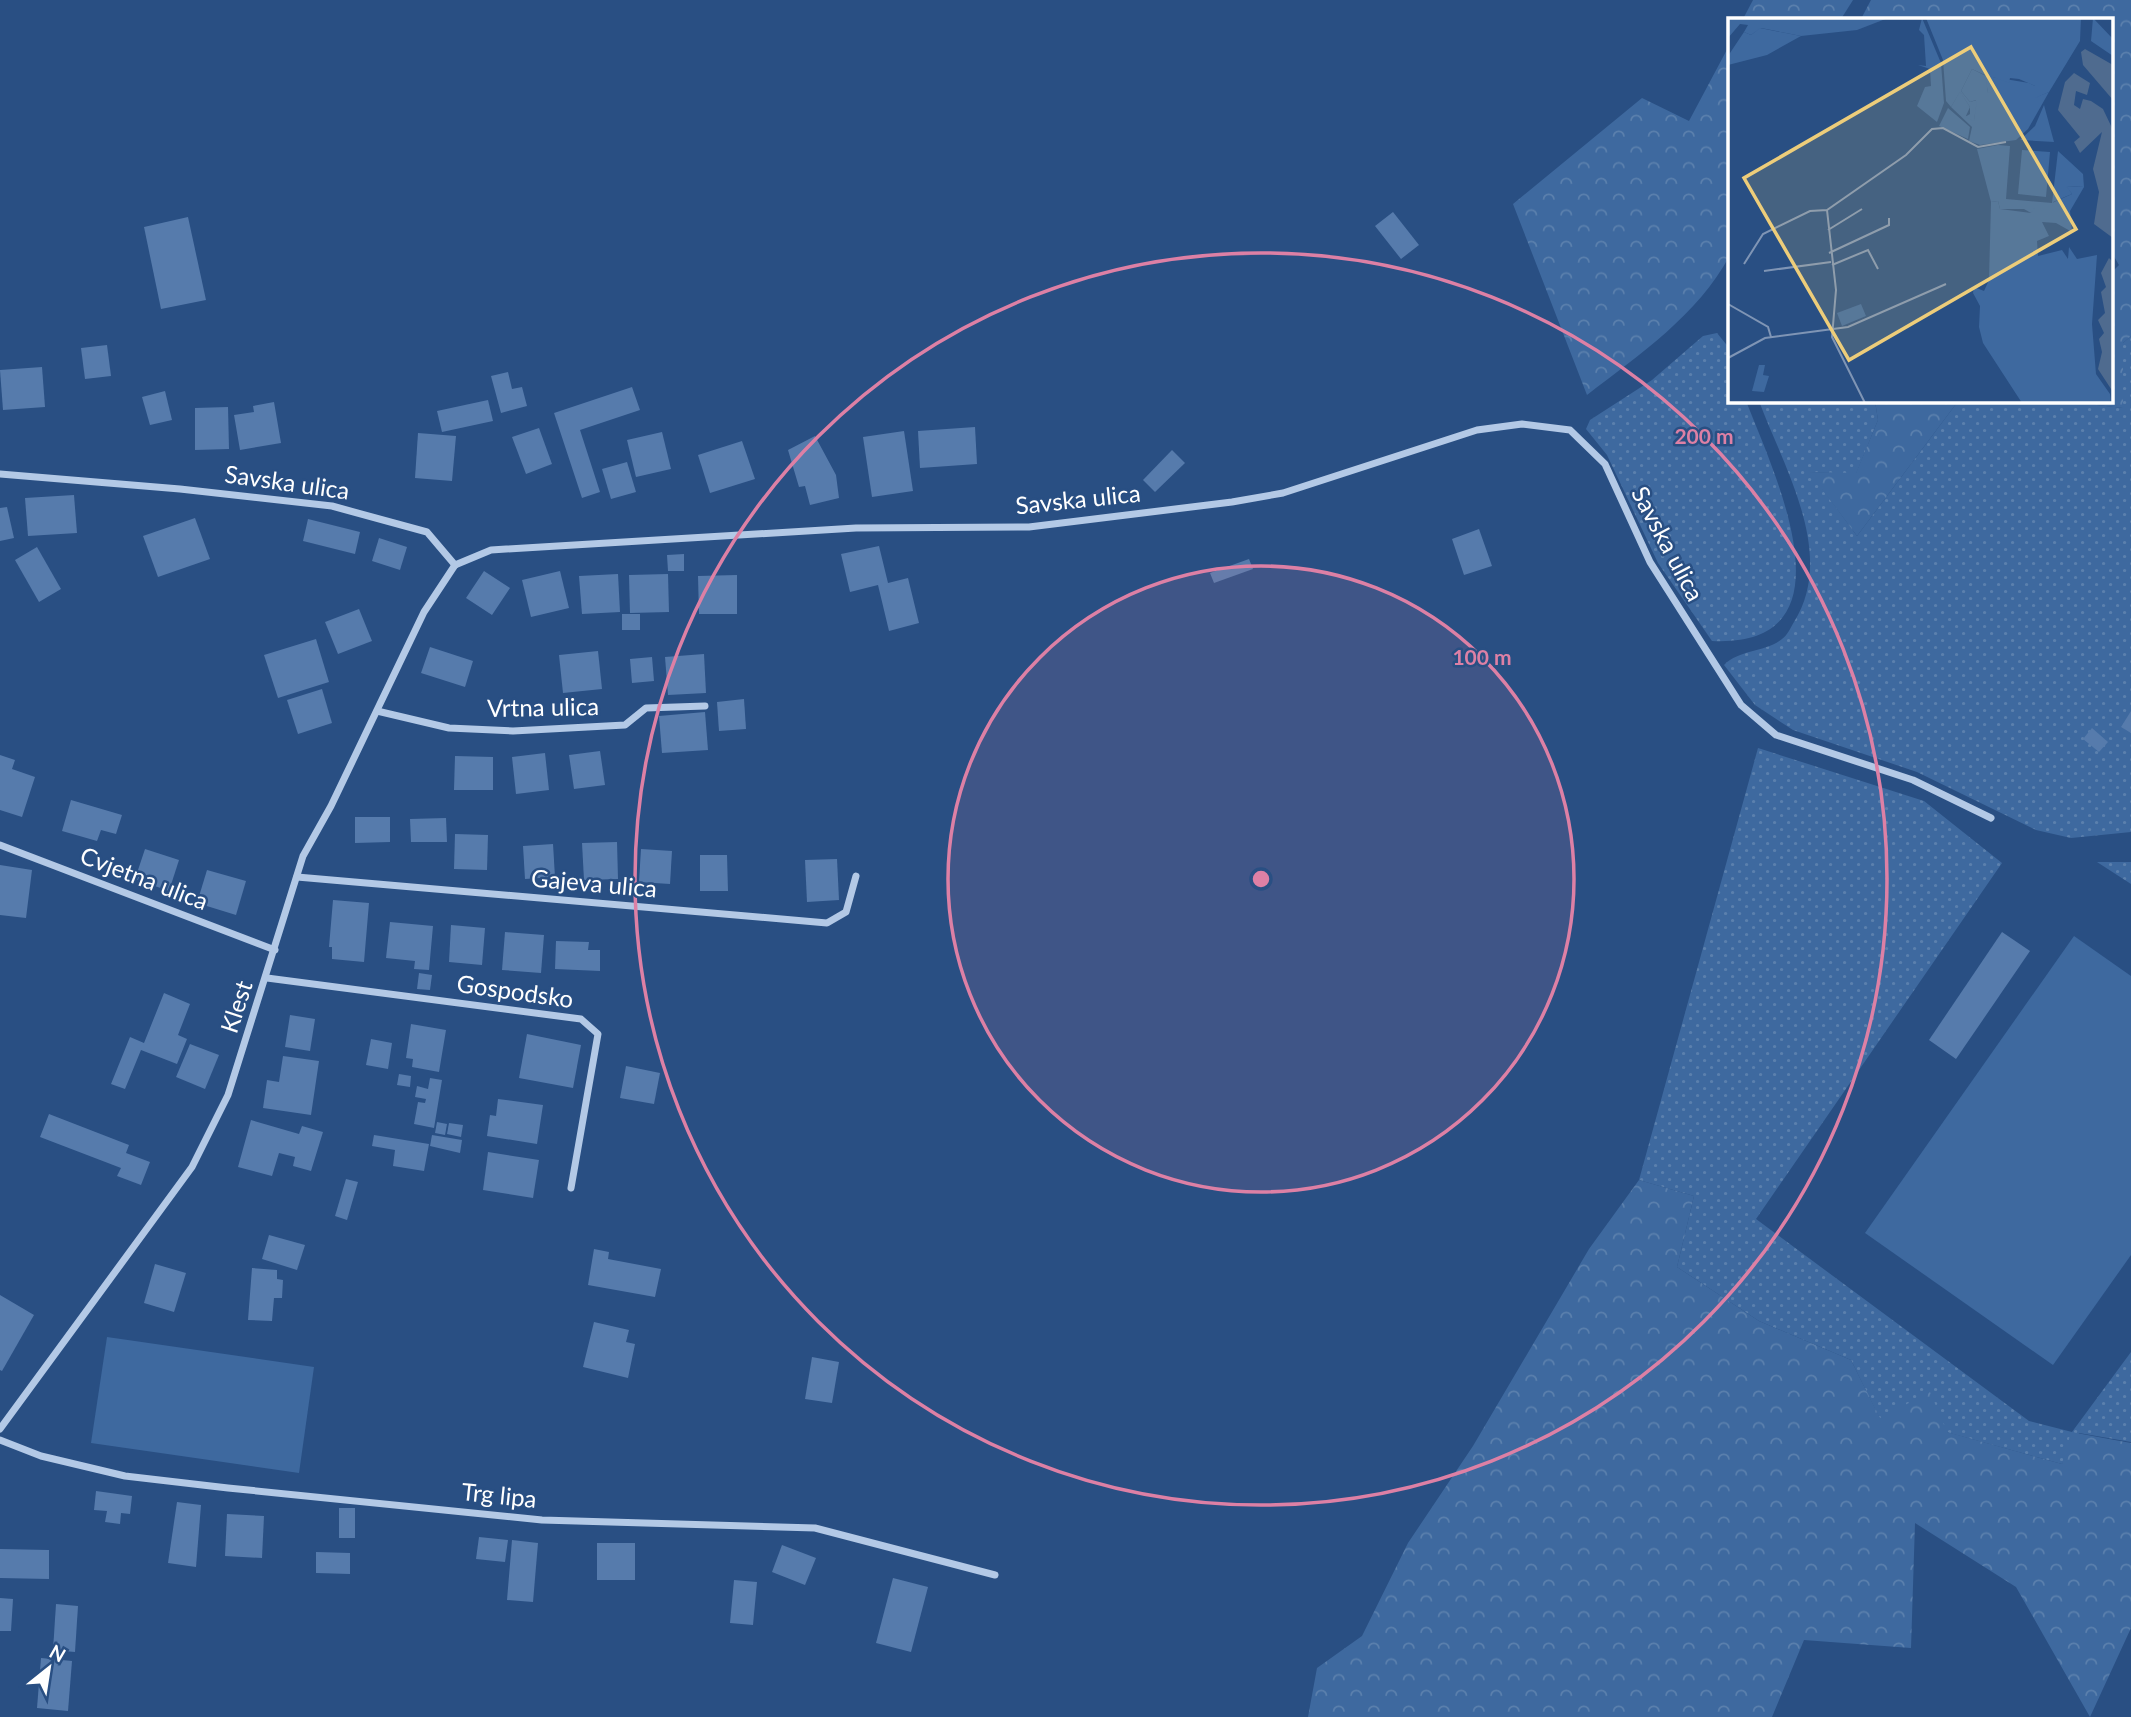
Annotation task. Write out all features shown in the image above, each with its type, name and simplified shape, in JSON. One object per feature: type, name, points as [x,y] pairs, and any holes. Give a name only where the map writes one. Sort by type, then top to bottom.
[{"type":"street","name":"Savska ulica","points":[[0,474],[180,489],[332,506],[427,532],[455,565],[491,550],[856,528],[1029,527],[1205,506],[1283,493],[1477,430],[1522,424],[1570,430],[1605,464],[1650,562],[1741,705],[1776,736],[1913,780],[1991,818]]},
{"type":"street","name":"Klest","points":[[0,1429],[192,1167],[228,1095],[267,978],[303,856],[424,612],[455,565]]},
{"type":"street","name":"Vrtna ulica","points":[[377,711],[449,728],[513,730],[625,725],[646,708],[705,706]]},
{"type":"street","name":"Cvjetna ulica","points":[[0,845],[275,950]]},
{"type":"street","name":"Gajeva ulica","points":[[297,877],[827,923],[846,912],[856,876]]},
{"type":"street","name":"Gospodsko","points":[[267,978],[581,1019],[598,1034],[571,1188]]},
{"type":"street","name":"Trg lipa","points":[[0,1440],[41,1456],[125,1476],[228,1488],[542,1520],[815,1528],[995,1575]]},
{"type":"green space","points":[[1753,0],[1853,0],[1842,18],[1744,18]]},
{"type":"green space","points":[[1871,0],[2131,0],[2131,336],[2123,343],[2123,408],[2071,402],[2114,402],[2114,270],[2119,265],[2114,256],[2114,18],[1862,18]]},
{"type":"green space","points":[[1728,48],[1728,258],[1717,277],[1685,315],[1647,349],[1587,395],[1513,204],[1642,98],[1689,121]]},
{"type":"green space","points":[[1717,333],[1728,347],[1728,402],[1746,402],[1773,470],[1795,551],[1795,587],[1783,617],[1757,636],[1712,641],[1658,563],[1607,455],[1586,429],[1590,420],[1652,380],[1703,336]]},
{"type":"green space","points":[[2131,336],[2131,832],[2071,838],[2036,830],[1917,772],[1793,730],[1755,705],[1724,665],[1737,656],[1768,647],[1786,636],[1806,596],[1810,568],[1802,510],[1759,402],[1875,402],[1878,420],[1856,474],[1810,472],[1857,536],[1956,404],[1948,402],[2071,402],[2123,408],[2123,343]]},
{"type":"green space","points":[[1875,402],[1956,404],[1857,536],[1809,472],[1856,473],[1878,420]]},
{"type":"green space","points":[[1758,748],[1924,801],[2002,863],[1756,1219],[2029,1421],[2072,1432],[2131,1352],[2131,1442],[2079,1433],[2062,1464],[1946,1432],[1880,1419],[1851,1360],[1759,1321],[1677,1267],[1694,1196],[1639,1180]]},
{"type":"green space","points":[[2097,862],[2131,862],[2131,884]]},
{"type":"green space","points":[[2074,936],[2131,976],[2131,1255],[2053,1365],[1865,1233]]},
{"type":"green space","points":[[1639,1180],[1694,1196],[1677,1267],[1759,1321],[1851,1360],[1880,1418],[1930,1392],[1947,1432],[2062,1464],[2071,1432],[2131,1443],[2131,1628],[2090,1717],[2016,1587],[1915,1523],[1911,1648],[1804,1640],[1772,1717],[1308,1717],[1317,1668],[1362,1636],[1408,1543],[1473,1446],[1589,1249]]},
{"type":"green space","points":[[107,1337],[314,1367],[299,1473],[91,1443]]},
{"type":"building","points":[[1393,212],[1419,245],[1401,259],[1375,226]]},
{"type":"building","points":[[188,217],[206,300],[161,309],[144,227]]},
{"type":"building","points":[[107,345],[111,376],[85,379],[81,348]]},
{"type":"building","points":[[42,367],[45,407],[3,410],[0,370]]},
{"type":"building","points":[[508,372],[512,389],[522,387],[527,406],[501,413],[491,376]]},
{"type":"building","points":[[632,387],[640,410],[580,430],[600,492],[582,498],[554,413]]},
{"type":"building","points":[[165,391],[172,420],[150,425],[142,397]]},
{"type":"building","points":[[488,400],[493,421],[442,432],[437,411]]},
{"type":"building","points":[[274,402],[281,443],[240,450],[234,415],[254,412],[253,406]]},
{"type":"building","points":[[228,407],[229,449],[195,450],[195,408]]},
{"type":"building","points":[[975,427],[977,464],[920,468],[918,431]]},
{"type":"building","points":[[539,428],[552,464],[526,474],[512,437]]},
{"type":"building","points":[[904,431],[913,491],[872,497],[863,437]]},
{"type":"building","points":[[662,432],[671,469],[636,477],[627,440]]},
{"type":"building","points":[[418,433],[456,436],[452,481],[415,478]]},
{"type":"building","points":[[815,436],[836,475],[839,498],[810,505],[805,486],[799,487],[788,450]]},
{"type":"building","points":[[742,441],[755,479],[710,493],[698,455]]},
{"type":"building","points":[[1172,450],[1185,463],[1155,492],[1143,480]]},
{"type":"building","points":[[627,462],[636,492],[611,499],[602,469]]},
{"type":"building","points":[[74,495],[77,533],[28,536],[25,498]]},
{"type":"building","points":[[7,507],[14,538],[0,541],[0,508]]},
{"type":"building","points":[[195,518],[210,559],[158,577],[143,536]]},
{"type":"building","points":[[308,519],[360,532],[355,554],[303,541]]},
{"type":"building","points":[[1479,529],[1492,566],[1464,575],[1452,539]]},
{"type":"building","points":[[379,538],[407,547],[400,570],[372,561]]},
{"type":"building","points":[[879,546],[888,583],[908,578],[919,623],[889,631],[878,585],[850,592],[841,554]]},
{"type":"building","points":[[37,547],[61,589],[39,602],[15,560]]},
{"type":"building","points":[[684,554],[684,571],[668,571],[667,555]]},
{"type":"building","points":[[1249,559],[1253,569],[1214,583],[1210,573]]},
{"type":"building","points":[[484,571],[510,588],[492,615],[466,598]]},
{"type":"building","points":[[560,571],[569,608],[531,617],[522,580]]},
{"type":"building","points":[[618,574],[620,612],[582,614],[579,576]]},
{"type":"building","points":[[668,574],[669,612],[630,613],[629,575]]},
{"type":"building","points":[[737,575],[737,614],[699,614],[698,576]]},
{"type":"building","points":[[359,609],[372,641],[338,654],[325,622]]},
{"type":"building","points":[[622,614],[640,614],[640,630],[622,630]]},
{"type":"building","points":[[316,639],[329,682],[278,698],[264,655]]},
{"type":"building","points":[[430,647],[473,661],[465,687],[421,673]]},
{"type":"building","points":[[598,651],[602,689],[563,693],[559,655]]},
{"type":"building","points":[[704,654],[706,693],[668,695],[665,657]]},
{"type":"building","points":[[652,657],[654,681],[632,683],[630,659]]},
{"type":"building","points":[[322,689],[332,723],[298,734],[287,700]]},
{"type":"building","points":[[744,699],[746,729],[719,731],[717,702]]},
{"type":"building","points":[[2131,711],[2131,733],[2121,727]]},
{"type":"building","points":[[705,712],[708,750],[662,753],[659,716]]},
{"type":"building","points":[[2092,728],[2108,742],[2099,752],[2083,739]]},
{"type":"building","points":[[600,751],[605,785],[574,789],[569,755]]},
{"type":"building","points":[[545,753],[549,790],[516,794],[512,757]]},
{"type":"building","points":[[0,755],[15,760],[12,769],[35,777],[22,817],[0,810]]},
{"type":"building","points":[[455,756],[493,757],[493,790],[454,790]]},
{"type":"building","points":[[71,800],[122,815],[116,834],[101,830],[97,841],[62,831]]},
{"type":"building","points":[[355,817],[390,817],[390,842],[355,843]]},
{"type":"building","points":[[446,818],[447,842],[411,842],[410,819]]},
{"type":"building","points":[[455,834],[488,835],[487,870],[454,869]]},
{"type":"building","points":[[617,842],[618,879],[584,880],[582,843]]},
{"type":"building","points":[[553,844],[555,877],[525,879],[523,846]]},
{"type":"building","points":[[145,849],[179,860],[169,891],[135,879]]},
{"type":"building","points":[[641,849],[672,851],[670,884],[639,882]]},
{"type":"building","points":[[700,855],[727,855],[728,891],[700,891]]},
{"type":"building","points":[[837,859],[839,900],[807,902],[805,860]]},
{"type":"building","points":[[0,865],[32,870],[26,918],[0,915]]},
{"type":"building","points":[[207,870],[246,881],[236,915],[197,903]]},
{"type":"building","points":[[333,900],[369,903],[364,962],[332,959],[332,947],[329,947]]},
{"type":"building","points":[[390,922],[433,926],[429,970],[414,969],[415,961],[386,958]]},
{"type":"building","points":[[451,925],[485,928],[482,965],[449,962]]},
{"type":"building","points":[[505,932],[544,935],[541,973],[502,970]]},
{"type":"building","points":[[2002,932],[2030,951],[1956,1059],[1929,1040]]},
{"type":"building","points":[[556,941],[589,942],[588,950],[600,950],[600,971],[555,969]]},
{"type":"building","points":[[419,973],[432,975],[430,990],[417,989]]},
{"type":"building","points":[[164,993],[190,1004],[178,1035],[187,1039],[177,1064],[141,1050],[125,1089],[111,1084],[130,1037],[144,1043]]},
{"type":"building","points":[[290,1015],[315,1019],[310,1051],[285,1047]]},
{"type":"building","points":[[411,1024],[446,1030],[439,1072],[412,1067],[413,1059],[406,1058]]},
{"type":"building","points":[[527,1034],[581,1045],[573,1088],[519,1078]]},
{"type":"building","points":[[371,1039],[392,1043],[388,1069],[366,1065]]},
{"type":"building","points":[[190,1044],[219,1055],[205,1089],[176,1077]]},
{"type":"building","points":[[283,1056],[319,1061],[311,1115],[263,1108],[267,1080],[279,1082]]},
{"type":"building","points":[[626,1066],[660,1073],[654,1104],[620,1098]]},
{"type":"building","points":[[399,1074],[411,1076],[410,1087],[397,1085]]},
{"type":"building","points":[[430,1078],[442,1080],[434,1128],[414,1124],[418,1102],[425,1103],[426,1099],[415,1097],[417,1086],[428,1089]]},
{"type":"building","points":[[498,1099],[543,1105],[537,1144],[487,1136],[490,1115],[496,1116]]},
{"type":"building","points":[[49,1114],[129,1145],[126,1153],[150,1162],[141,1185],[117,1176],[121,1168],[40,1137]]},
{"type":"building","points":[[251,1120],[299,1134],[302,1126],[323,1132],[311,1171],[293,1166],[295,1157],[279,1153],[272,1176],[238,1167]]},
{"type":"building","points":[[437,1122],[447,1124],[445,1135],[435,1133]]},
{"type":"building","points":[[449,1123],[463,1125],[461,1137],[447,1134]]},
{"type":"building","points":[[374,1135],[429,1144],[424,1171],[393,1166],[395,1150],[372,1146]]},
{"type":"building","points":[[432,1135],[462,1140],[460,1153],[430,1146]]},
{"type":"building","points":[[488,1152],[539,1160],[533,1198],[483,1190]]},
{"type":"building","points":[[346,1179],[358,1182],[347,1220],[335,1216]]},
{"type":"building","points":[[269,1235],[305,1245],[297,1270],[262,1259]]},
{"type":"building","points":[[594,1249],[609,1252],[608,1259],[661,1269],[655,1297],[588,1285]]},
{"type":"building","points":[[155,1264],[186,1273],[174,1312],[144,1303]]},
{"type":"building","points":[[252,1268],[277,1270],[277,1279],[283,1280],[282,1298],[274,1298],[272,1321],[248,1320]]},
{"type":"building","points":[[0,1295],[34,1315],[2,1371],[0,1370]]},
{"type":"building","points":[[594,1322],[629,1330],[626,1342],[635,1344],[628,1378],[583,1367]]},
{"type":"building","points":[[812,1357],[839,1362],[832,1403],[805,1399]]},
{"type":"building","points":[[96,1491],[132,1496],[130,1514],[121,1513],[120,1524],[105,1522],[107,1511],[94,1510]]},
{"type":"building","points":[[177,1502],[201,1505],[196,1567],[168,1563]]},
{"type":"building","points":[[339,1508],[355,1508],[355,1538],[339,1538]]},
{"type":"building","points":[[227,1514],[264,1516],[262,1558],[225,1556]]},
{"type":"building","points":[[479,1537],[508,1540],[505,1562],[476,1559]]},
{"type":"building","points":[[512,1540],[538,1543],[533,1602],[507,1600]]},
{"type":"building","points":[[597,1543],[635,1543],[635,1580],[597,1580]]},
{"type":"building","points":[[782,1545],[816,1558],[805,1585],[772,1572]]},
{"type":"building","points":[[0,1549],[49,1550],[49,1579],[0,1578]]},
{"type":"building","points":[[316,1552],[350,1553],[350,1574],[316,1573]]},
{"type":"building","points":[[893,1578],[928,1587],[911,1652],[876,1643]]},
{"type":"building","points":[[734,1580],[757,1582],[753,1625],[730,1623]]},
{"type":"building","points":[[0,1598],[13,1599],[11,1631],[0,1631]]},
{"type":"building","points":[[56,1604],[78,1606],[75,1652],[53,1650]]},
{"type":"building","points":[[41,1658],[72,1661],[68,1711],[37,1708]]}]
